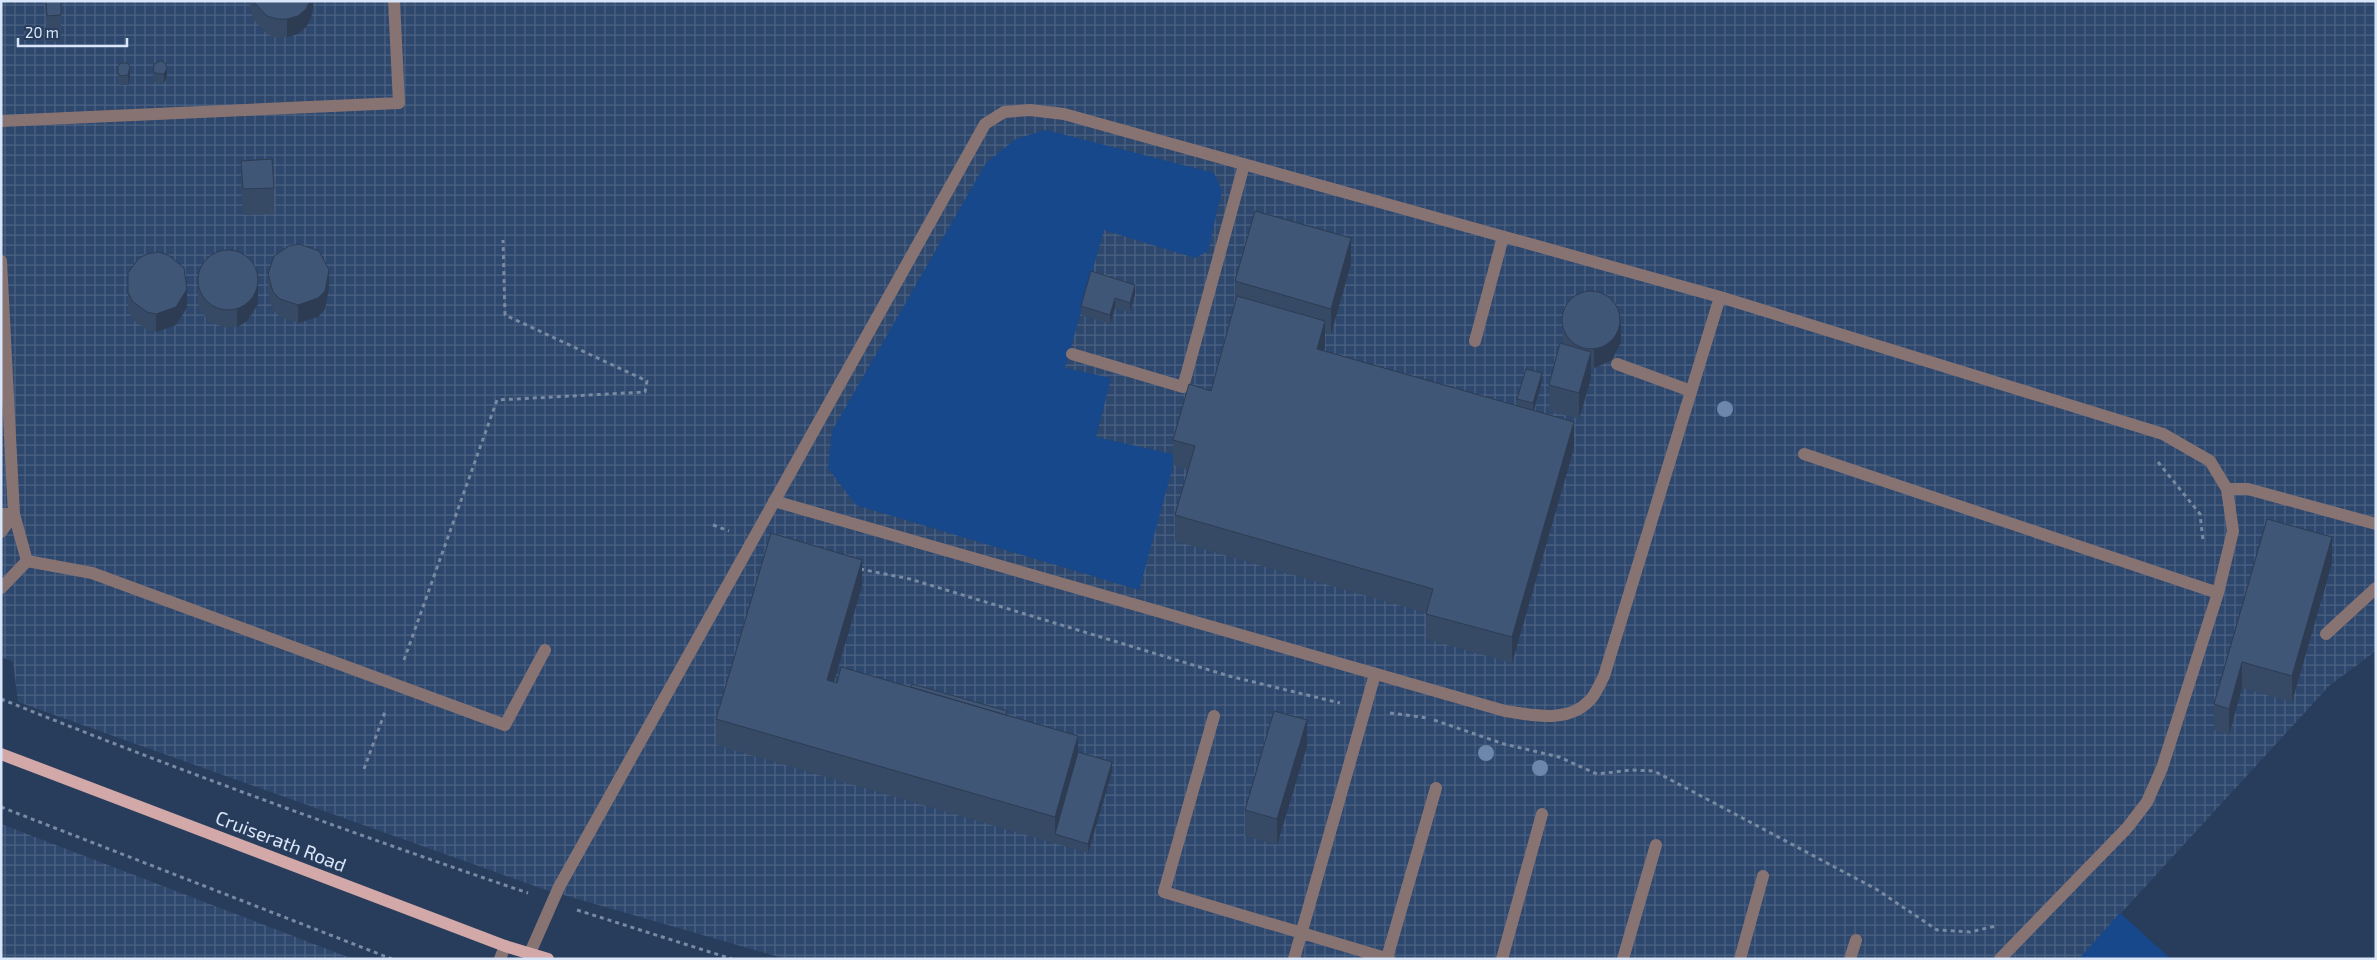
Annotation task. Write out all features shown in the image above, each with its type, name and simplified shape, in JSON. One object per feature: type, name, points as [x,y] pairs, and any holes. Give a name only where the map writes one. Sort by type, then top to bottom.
[{"type":"main road","name":"Cruiserath Road","points":[[1,754],[505,946],[548,959]]},
{"type":"lane","points":[[1,121],[399,103],[394,1]]},
{"type":"lane","points":[[530,953],[553,902],[985,124],[1004,112],[1030,110],[1064,114],[1720,297],[2163,434],[2210,461],[2227,489],[2233,531],[2218,593],[2162,768],[2147,802],[2127,828],[2000,959]]},
{"type":"lane","points":[[1072,354],[1183,387],[1244,165]]},
{"type":"lane","points":[[1475,341],[1503,237]]},
{"type":"lane","points":[[1,261],[8,514],[27,561]]},
{"type":"lane","points":[[774,501],[1505,711],[1542,716],[1569,715],[1591,700],[1604,676],[1720,297]]},
{"type":"lane","points":[[1617,364],[1691,391]]},
{"type":"lane","points":[[1804,454],[2218,593]]},
{"type":"lane","points":[[2227,489],[2248,489],[2376,524]]},
{"type":"lane","points":[[1,532],[8,514]]},
{"type":"lane","points":[[27,561],[92,573],[505,724],[546,650]]},
{"type":"lane","points":[[1,588],[27,561]]},
{"type":"lane","points":[[2326,634],[2376,588]]},
{"type":"lane","points":[[1294,959],[1375,674]]},
{"type":"lane","points":[[1214,716],[1164,892],[1388,958],[1436,788]]},
{"type":"lane","points":[[1502,959],[1542,814]]},
{"type":"lane","points":[[1622,959],[1656,846]]},
{"type":"lane","points":[[1740,959],[1763,876]]},
{"type":"lane","points":[[1850,959],[1856,940]]},
{"type":"lane","points":[[500,959],[505,946]]},
{"type":"path","points":[[364,769],[497,400],[644,392],[647,380],[505,315],[503,240]]},
{"type":"path","points":[[1,698],[130,751],[375,841],[553,902],[732,959]]},
{"type":"path","points":[[1,807],[392,959]]},
{"type":"shaded area","points":[[1,1],[2376,1],[2376,651],[2330,685],[2079,959],[786,959],[543,889],[18,702],[13,662],[1,657]]},
{"type":"shaded area","points":[[1046,130],[1214,173],[1222,190],[1208,251],[1195,258],[1104,230],[1065,368],[1111,378],[1096,437],[1176,455],[1139,590],[856,505],[828,468],[832,431],[986,163],[1016,139]]},
{"type":"shaded area","points":[[1,824],[353,959],[1,959]]},
{"type":"shaded area","points":[[2120,913],[2171,959],[2079,959]]},
{"type":"building","points":[[46,1],[61,1],[61,15],[47,16]]},
{"type":"building","points":[[253,1],[310,1],[306,9],[298,16],[277,19],[267,16]]},
{"type":"building","points":[[161,61],[165,63],[167,68],[164,74],[155,73],[153,70],[154,64]]},
{"type":"building","points":[[121,63],[127,63],[130,66],[128,75],[121,76],[118,73],[118,66]]},
{"type":"building","points":[[272,159],[274,188],[243,189],[241,161]]},
{"type":"building","points":[[1255,211],[1351,238],[1331,309],[1235,281]]},
{"type":"building","points":[[299,244],[319,251],[329,270],[325,291],[318,298],[298,305],[280,299],[273,292],[268,274],[274,256],[289,246]]},
{"type":"building","points":[[228,250],[244,255],[249,259],[253,264],[258,280],[253,296],[249,301],[244,305],[228,310],[212,305],[207,301],[203,296],[198,280],[203,264],[207,259],[212,255]]},
{"type":"building","points":[[158,252],[168,255],[184,268],[187,289],[176,307],[156,314],[147,312],[132,301],[128,292],[128,273],[139,258]]},
{"type":"building","points":[[1091,271],[1135,285],[1130,303],[1115,298],[1110,315],[1081,306]]},
{"type":"building","points":[[1591,291],[1607,296],[1615,304],[1620,320],[1615,336],[1607,344],[1591,349],[1575,344],[1567,336],[1562,320],[1567,304],[1575,296]]},
{"type":"building","points":[[1237,296],[1325,321],[1317,349],[1574,422],[1512,637],[1426,614],[1433,589],[1175,515],[1195,446],[1173,440],[1189,384],[1211,391]]},
{"type":"building","points":[[1560,343],[1591,352],[1579,393],[1549,385]]},
{"type":"building","points":[[1526,369],[1542,373],[1533,403],[1517,399]]},
{"type":"building","points":[[2267,519],[2332,537],[2292,676],[2242,662],[2229,709],[2214,704]]},
{"type":"building","points":[[771,533],[862,560],[827,680],[837,683],[841,667],[1078,736],[1055,817],[716,719]]},
{"type":"building","points":[[912,684],[1007,711],[1006,715],[911,687]]},
{"type":"building","points":[[1274,711],[1307,720],[1277,819],[1245,810]]},
{"type":"building","points":[[1078,752],[1112,762],[1088,844],[1055,834]]}]
